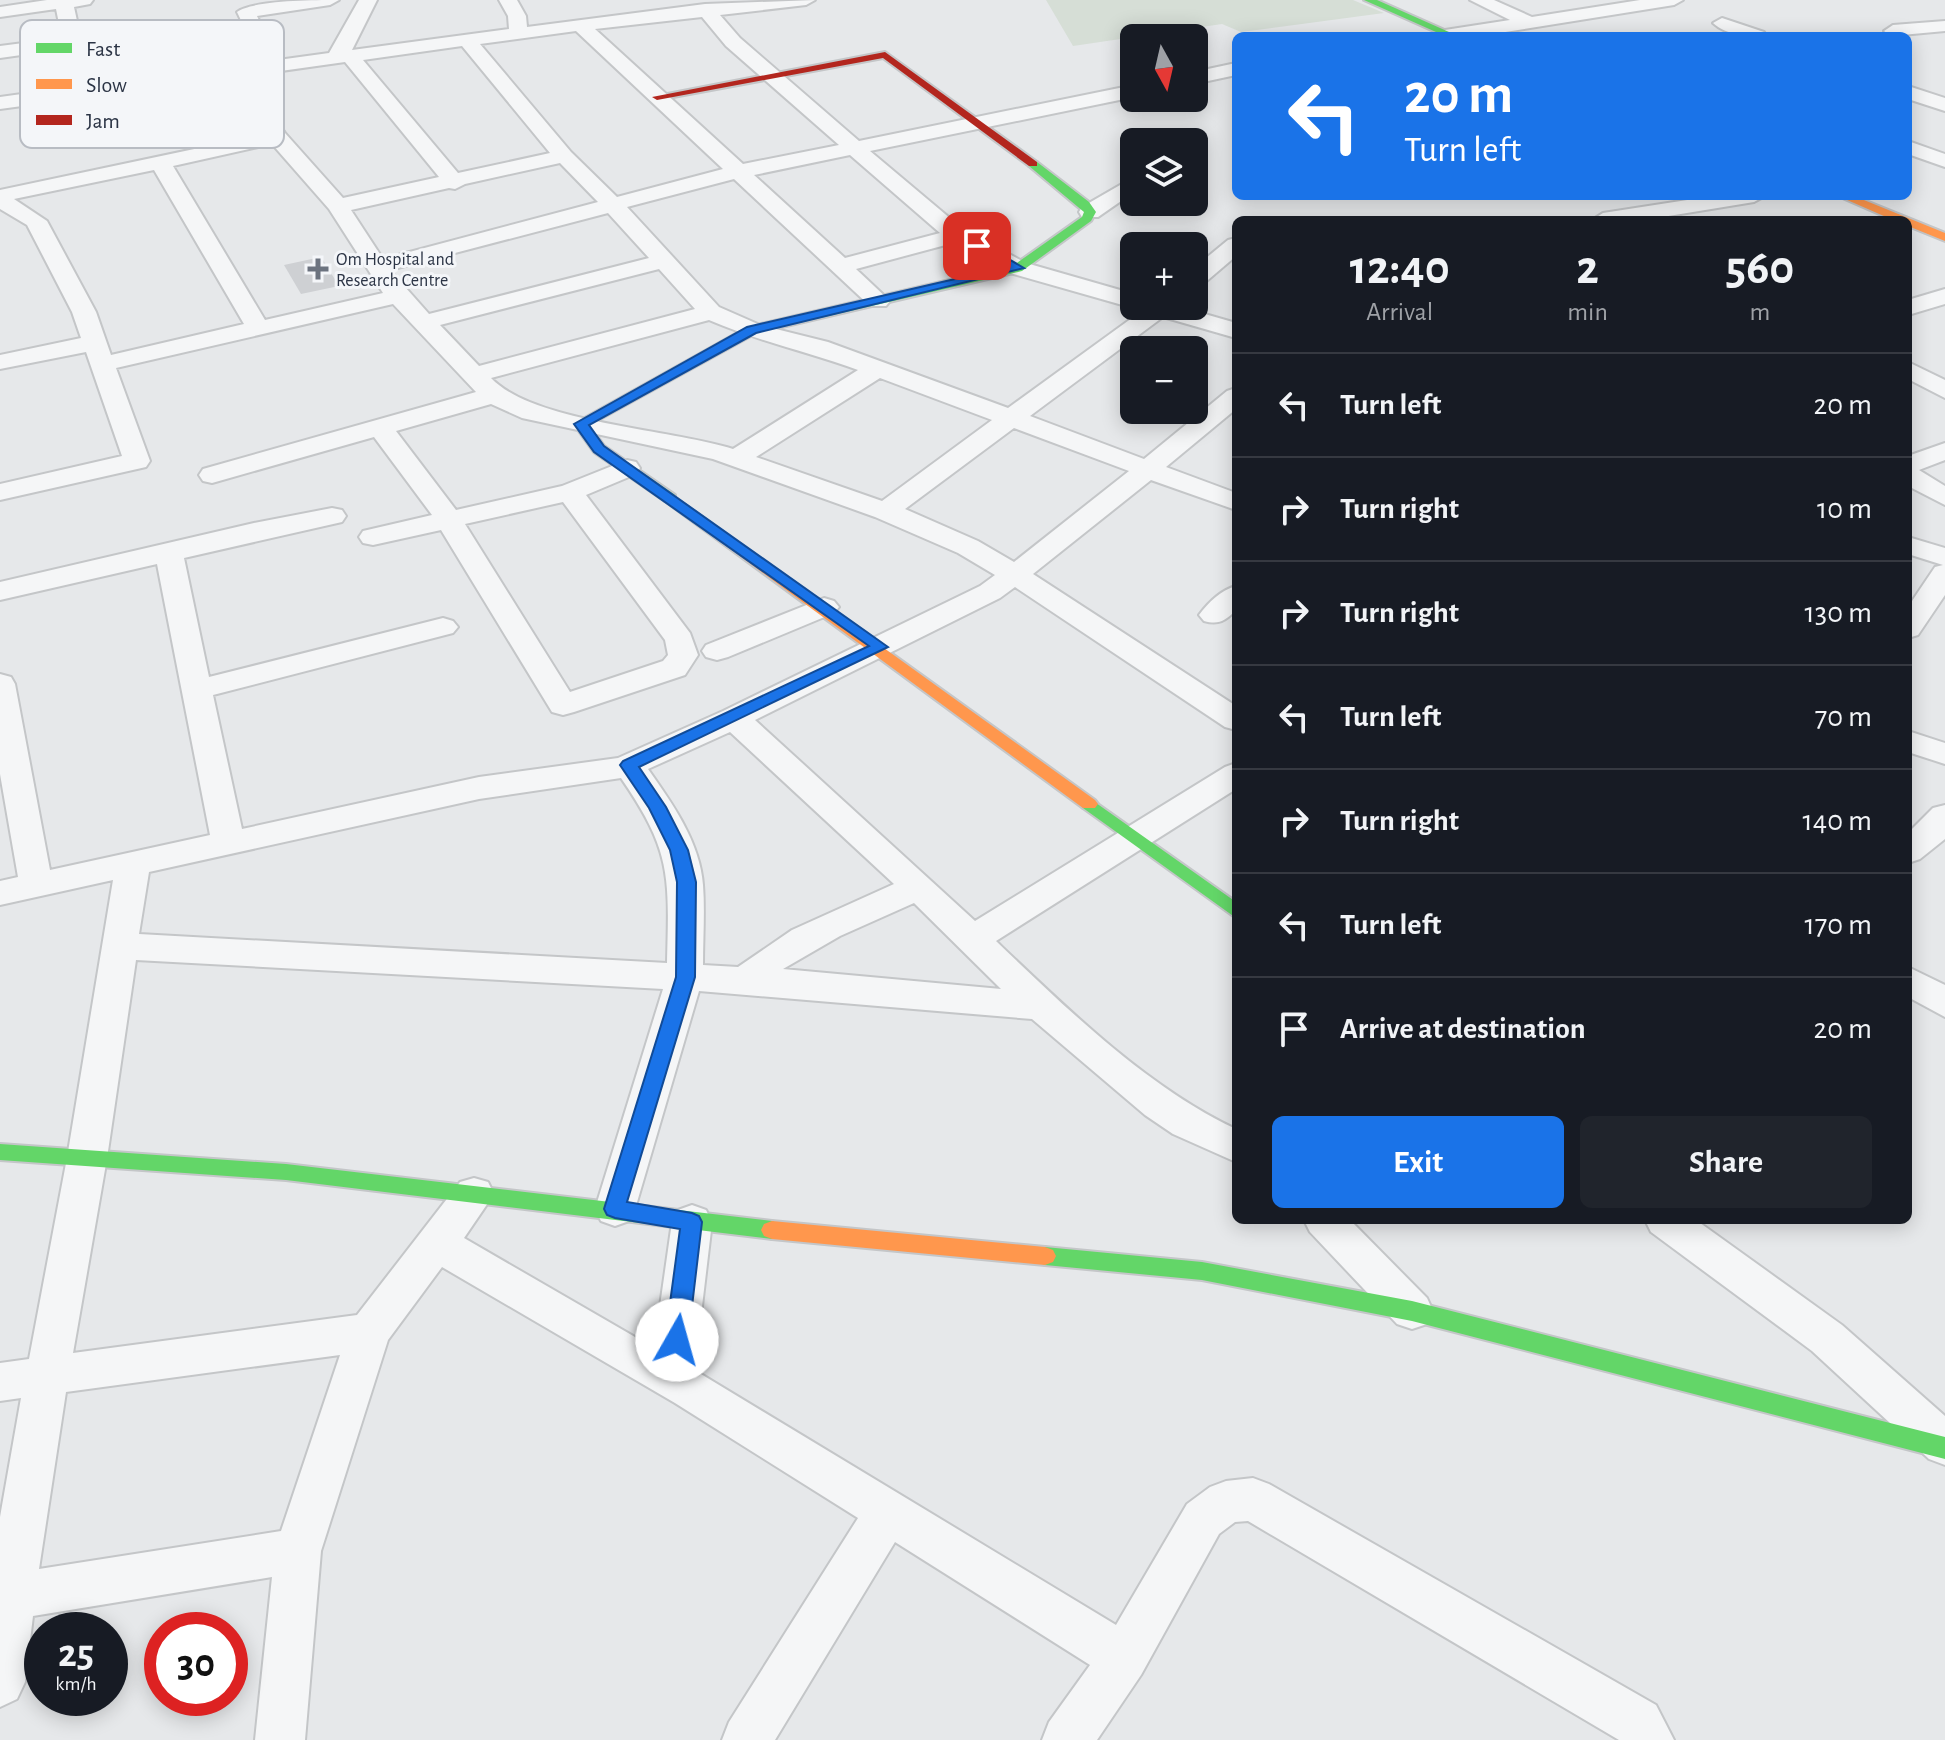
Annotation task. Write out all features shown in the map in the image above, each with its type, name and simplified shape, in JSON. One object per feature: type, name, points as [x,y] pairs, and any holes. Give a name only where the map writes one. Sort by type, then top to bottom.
[{"type":"street","points":[[0,12],[84,0]]},
{"type":"street","points":[[241,6],[330,0]]},
{"type":"street","points":[[343,56],[368,0]]},
{"type":"street","points":[[508,0],[517,16],[519,33]]},
{"type":"street","points":[[284,64],[733,3],[806,0]]},
{"type":"street","points":[[1369,0],[1441,32]]},
{"type":"street","points":[[1479,0],[1531,23]]},
{"type":"street","points":[[1510,0],[1551,20]]},
{"type":"street","points":[[1475,32],[1641,2],[1674,0]]},
{"type":"street","points":[[705,9],[733,42],[767,73],[956,235],[1018,268],[1120,297]]},
{"type":"street","points":[[1893,31],[1943,15]]},
{"type":"street","points":[[1722,23],[1746,32]]},
{"type":"street","points":[[580,25],[878,301]]},
{"type":"street","points":[[467,40],[564,156],[711,312],[752,330],[819,347],[1232,501]]},
{"type":"street","points":[[0,52],[20,49]]},
{"type":"street","points":[[657,97],[767,73],[885,55],[981,123],[1085,204],[1090,212]]},
{"type":"street","points":[[343,56],[455,183]]},
{"type":"street","points":[[1208,75],[1232,70]]},
{"type":"street","points":[[1912,93],[1945,105]]},
{"type":"street","points":[[377,267],[736,172],[1120,94]]},
{"type":"street","points":[[0,103],[20,101]]},
{"type":"street","points":[[284,145],[338,206],[399,296],[493,395],[531,413],[735,459],[885,511],[968,547],[1232,717]]},
{"type":"street","points":[[3,202],[226,148]]},
{"type":"street","points":[[1912,149],[1945,161]]},
{"type":"street","points":[[338,206],[455,183],[564,156]]},
{"type":"street","points":[[160,162],[258,328]]},
{"type":"street","points":[[581,424],[752,330],[1018,268],[1120,192]]},
{"type":"street","points":[[1628,216],[1729,200]]},
{"type":"street","points":[[1854,200],[1894,216]]},
{"type":"street","points":[[0,492],[137,461],[84,312],[36,221],[3,202]]},
{"type":"street","points":[[1912,223],[1945,237]]},
{"type":"street","points":[[840,266],[956,235]]},
{"type":"street","points":[[1208,268],[1232,248]]},
{"type":"street","points":[[424,322],[663,261]]},
{"type":"street","points":[[0,362],[99,353],[258,328],[399,296]]},
{"type":"street","points":[[1912,307],[1945,296]]},
{"type":"street","points":[[474,375],[711,312]]},
{"type":"street","points":[[885,511],[1141,320]]},
{"type":"street","points":[[1200,320],[1232,330]]},
{"type":"street","points":[[735,459],[877,369]]},
{"type":"street","points":[[1912,371],[1945,390]]},
{"type":"street","points":[[212,475],[493,395]]},
{"type":"street","points":[[0,893],[479,788],[604,772],[629,765],[734,718],[990,592],[1150,470],[1232,399]]},
{"type":"street","points":[[581,424],[599,449],[880,647],[1232,908]]},
{"type":"street","points":[[380,427],[449,520],[563,705],[674,668],[683,655],[680,639],[570,492]]},
{"type":"street","points":[[1912,463],[1945,451]]},
{"type":"street","points":[[373,537],[570,492],[627,468]]},
{"type":"street","points":[[1912,477],[1945,497]]},
{"type":"street","points":[[0,591],[254,531],[332,516]]},
{"type":"street","points":[[1912,546],[1945,557]]},
{"type":"street","points":[[169,553],[228,843]]},
{"type":"street","points":[[1912,622],[1933,585]]},
{"type":"street","points":[[1214,615],[1232,599]]},
{"type":"street","points":[[717,651],[824,607]]},
{"type":"street","points":[[197,690],[443,627]]},
{"type":"street","points":[[0,684],[36,885]]},
{"type":"street","points":[[734,718],[919,887],[1041,1006],[1159,1104],[1187,1123],[1232,1144]]},
{"type":"street","points":[[1912,742],[1945,754]]},
{"type":"street","points":[[615,1209],[685,977],[686,882],[679,850],[658,807],[629,765]]},
{"type":"street","points":[[972,939],[1232,777]]},
{"type":"street","points":[[1912,848],[1933,831],[1945,816]]},
{"type":"street","points":[[0,1682],[6,1596],[87,1158],[133,863]]},
{"type":"street","points":[[747,980],[765,960],[789,947],[919,887]]},
{"type":"street","points":[[120,946],[747,980],[916,992],[1041,1006]]},
{"type":"street","points":[[1912,982],[1945,1003]]},
{"type":"street","points":[[0,1152],[286,1172],[615,1209],[692,1222],[1202,1271],[1412,1311],[1945,1446]]},
{"type":"street","points":[[280,1740],[298,1551],[369,1332],[474,1194]]},
{"type":"street","points":[[667,1378],[677,1340],[692,1222]]},
{"type":"street","points":[[1328,1224],[1412,1311]]},
{"type":"street","points":[[1670,1224],[1827,1338],[1945,1446]]},
{"type":"street","points":[[436,1243],[667,1378],[1124,1658]]},
{"type":"street","points":[[0,1382],[369,1332]]},
{"type":"street","points":[[1069,1739],[1124,1658],[1203,1519],[1226,1502],[1253,1499],[1638,1723],[1649,1740]]},
{"type":"street","points":[[747,1740],[887,1513]]},
{"type":"street","points":[[6,1596],[298,1551]]},
{"type":"shaded area","points":[[1046,0],[1353,0],[1384,13],[1241,32],[1222,24],[1120,24],[1120,39],[1073,46]]},
{"type":"building","points":[[321,257],[339,286],[301,294],[284,265]]},
{"type":"traffic: fast","points":[[1369,0],[1444,32]]},
{"type":"traffic: fast","points":[[670,498],[599,449],[581,424],[752,330],[1018,268],[1087,219],[1090,212],[1085,204],[1033,164]]},
{"type":"traffic: fast","points":[[1089,804],[1232,908]]},
{"type":"traffic: fast","points":[[0,1152],[286,1172],[772,1230]]},
{"type":"traffic: fast","points":[[1045,1256],[1202,1271],[1412,1311],[1945,1448]]},
{"type":"traffic: slow","points":[[1854,200],[1893,216]]},
{"type":"traffic: slow","points":[[1912,224],[1945,237]]},
{"type":"traffic: slow","points":[[670,498],[1089,804]]},
{"type":"traffic: slow","points":[[772,1230],[1045,1256]]},
{"type":"traffic: jam","points":[[657,97],[885,55],[1033,164]]},
{"type":"place","name":"Om Hospital and Research Centre","points":[[318,269]]},
{"type":"route","points":[[677,1340],[692,1222],[615,1209],[685,977],[686,882],[679,850],[658,807],[629,765],[880,647],[599,449],[581,424],[752,330],[1018,268],[977,246]]}]
